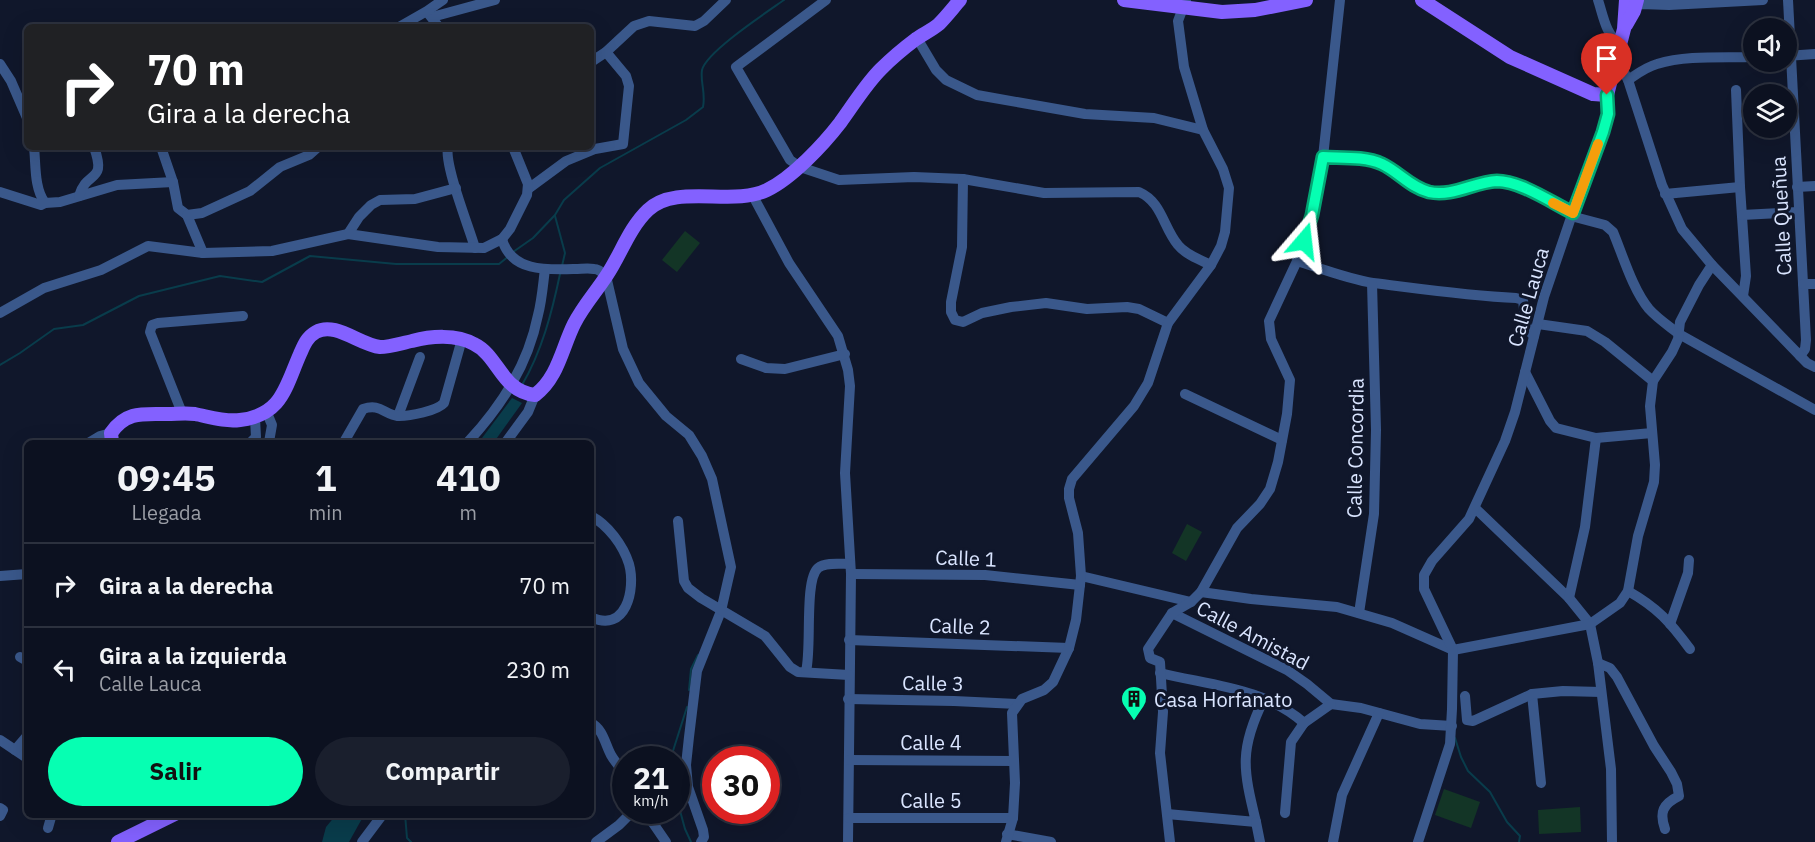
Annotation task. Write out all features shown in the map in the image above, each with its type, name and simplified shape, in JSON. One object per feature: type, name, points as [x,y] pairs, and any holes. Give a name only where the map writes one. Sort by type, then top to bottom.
[{"type":"main road","points":[[1124,0],[1184,4],[1222,12],[1256,10],[1306,0]]},
{"type":"main road","points":[[1422,0],[1510,57],[1593,94],[1607,95],[1630,3]]},
{"type":"main road","points":[[111,438],[118,423],[138,414],[182,413],[237,420],[261,415],[283,392],[308,337],[317,331],[332,329],[370,345],[383,347],[423,338],[462,339],[477,344],[523,391],[545,388],[556,369],[573,325],[587,300],[606,276],[638,220],[651,207],[684,197],[753,196],[769,190],[800,167],[839,125],[881,69],[917,38],[938,25],[955,2]]},
{"type":"main road","points":[[118,842],[167,818]]},
{"type":"street","points":[[430,14],[443,0]]},
{"type":"street","points":[[406,24],[430,14],[495,0]]},
{"type":"street","points":[[594,60],[634,26],[649,21],[695,26],[705,21],[726,0]]},
{"type":"street","points":[[826,0],[736,67],[790,160],[800,167],[839,180],[914,177],[963,180],[1044,194],[1139,192],[1155,202],[1179,248],[1211,264]]},
{"type":"street","points":[[1170,842],[1160,753],[1163,712],[1160,662],[1150,658],[1148,648],[1172,613],[1191,602],[1201,592],[1237,528],[1260,504],[1270,489],[1287,414],[1290,380],[1271,339],[1269,321],[1297,261],[1312,215],[1323,157],[1340,0]]},
{"type":"street","points":[[1598,0],[1610,34],[1614,41],[1620,44]]},
{"type":"street","points":[[1630,3],[1700,4],[1763,0]]},
{"type":"street","name":"Calle Queñua","points":[[1788,0],[1788,18]]},
{"type":"street","points":[[1052,842],[1006,838],[1013,818],[1012,712],[1022,699],[1044,690],[1053,682],[1069,648],[1076,620],[1081,580],[1078,533],[1069,498],[1069,489],[1072,479],[1134,406],[1148,383],[1168,323],[1211,264],[1221,246],[1225,232],[1229,188],[1223,169],[1203,130],[1184,67],[1178,21],[1184,4]]},
{"type":"street","points":[[430,14],[437,24]]},
{"type":"street","points":[[917,38],[936,70],[946,80],[977,95],[1085,114],[1154,118],[1203,130]]},
{"type":"street","points":[[594,149],[622,144],[628,86],[626,76],[606,52]]},
{"type":"street","points":[[1797,55],[1815,54]]},
{"type":"street","points":[[1628,80],[1657,64],[1692,59],[1743,57]]},
{"type":"street","points":[[0,64],[11,81],[24,111]]},
{"type":"street","points":[[1615,64],[1624,72],[1628,80],[1665,194],[1682,229],[1712,265],[1807,363],[1815,367]]},
{"type":"street","name":"Calle Queñua","points":[[1789,72],[1806,340],[1805,349],[1800,356]]},
{"type":"street","points":[[1736,90],[1746,276],[1743,296]]},
{"type":"street","name":"Calle Lauca","points":[[1418,842],[1445,763],[1452,726],[1452,650],[1424,589],[1424,575],[1432,561],[1455,537],[1475,508],[1505,441],[1544,297],[1603,132],[1608,114],[1607,95]]},
{"type":"street","points":[[34,150],[38,188],[40,197],[45,203]]},
{"type":"street","points":[[79,196],[83,185],[99,169],[95,150]]},
{"type":"street","points":[[162,150],[173,182],[178,208],[187,215],[203,253]]},
{"type":"street","points":[[187,215],[202,213],[250,191],[280,167],[309,155],[315,150]]},
{"type":"street","points":[[448,150],[456,188],[475,248]]},
{"type":"street","points":[[0,313],[44,288],[101,270],[148,246],[203,253],[272,251],[348,234],[438,247],[484,248],[502,239],[523,205],[528,189],[524,171],[514,150]]},
{"type":"street","points":[[528,189],[566,161],[593,150]]},
{"type":"street","points":[[1323,157],[1352,158],[1382,164],[1417,188],[1432,192],[1448,193],[1480,184],[1511,182],[1572,214],[1605,225],[1613,232],[1640,296],[1649,309],[1679,334],[1815,410]]},
{"type":"street","points":[[963,180],[962,247],[951,302],[951,312],[956,320],[963,322],[982,314],[1011,307],[1046,303],[1087,309],[1127,307],[1139,309],[1168,323]]},
{"type":"street","points":[[0,192],[41,205],[117,185],[173,182]]},
{"type":"street","points":[[1797,186],[1815,186]]},
{"type":"street","points":[[348,234],[371,205],[380,200],[415,199],[456,188]]},
{"type":"street","points":[[1665,194],[1740,188]]},
{"type":"street","points":[[753,196],[789,263],[838,336],[845,354],[850,386],[845,473],[851,569],[848,842]]},
{"type":"street","points":[[1742,215],[1798,212]]},
{"type":"street","points":[[502,239],[506,250],[514,260],[530,267],[573,270],[596,268],[606,276],[623,349],[639,382],[666,416],[689,435],[712,479],[731,567],[721,611],[697,671],[688,737],[686,765],[688,787],[704,830],[701,842]]},
{"type":"street","points":[[1297,261],[1372,283],[1523,300],[1525,321],[1529,332],[1534,336]]},
{"type":"street","points":[[1201,592],[1322,605],[1359,613],[1392,623],[1452,650],[1590,624],[1620,603],[1628,591],[1638,536],[1654,482],[1655,465],[1650,406],[1653,381],[1672,352],[1679,334],[1680,322],[1712,265]]},
{"type":"street","points":[[507,440],[528,412],[523,391],[528,348],[549,269]]},
{"type":"street","name":"Calle Concordia","points":[[1359,613],[1374,514],[1376,430],[1372,283]]},
{"type":"street","points":[[1803,284],[1815,284]]},
{"type":"street","points":[[182,413],[150,332],[152,325],[243,316]]},
{"type":"street","points":[[1538,324],[1587,331],[1605,342],[1653,381]]},
{"type":"street","points":[[345,440],[363,409],[372,406],[398,416],[440,407],[444,403],[462,339]]},
{"type":"street","points":[[741,359],[766,368],[785,369],[845,354]]},
{"type":"street","points":[[398,416],[420,357]]},
{"type":"street","points":[[1525,372],[1550,421],[1556,428],[1596,438],[1652,434]]},
{"type":"street","points":[[470,440],[497,408],[523,391]]},
{"type":"street","points":[[1185,394],[1282,440]]},
{"type":"street","points":[[253,440],[256,436],[261,415],[272,425],[269,440]]},
{"type":"street","points":[[93,440],[100,436],[111,438]]},
{"type":"street","points":[[1569,598],[1585,528],[1596,438]]},
{"type":"street","points":[[1475,508],[1569,598],[1590,624],[1598,663],[1611,769],[1612,842]]},
{"type":"street","points":[[594,518],[605,527],[623,551],[632,582],[625,610],[611,620],[599,621],[594,618]]},
{"type":"street","points":[[678,521],[684,581],[688,588],[721,611],[765,636],[790,667],[802,674],[806,671],[849,675]]},
{"type":"street","points":[[1670,624],[1688,573],[1689,560]]},
{"type":"street","name":"Calle 1","points":[[806,671],[810,639],[810,587],[812,576],[819,567],[824,565],[851,569],[1081,580],[1191,602]]},
{"type":"street","points":[[0,576],[24,574]]},
{"type":"street","points":[[1628,591],[1652,604],[1690,649]]},
{"type":"street","name":"Calle Amistad","points":[[1172,613],[1287,670],[1332,704],[1420,724],[1452,726]]},
{"type":"street","name":"Calle 2","points":[[849,640],[1069,648]]},
{"type":"street","points":[[1598,663],[1610,668],[1617,676],[1677,784],[1679,796],[1666,805],[1662,812],[1661,818],[1665,829]]},
{"type":"street","points":[[1160,673],[1237,690],[1264,699],[1285,708],[1304,723]]},
{"type":"street","points":[[1465,696],[1467,720],[1473,721],[1532,694],[1563,691],[1601,692]]},
{"type":"street","points":[[1532,694],[1541,783]]},
{"type":"street","name":"Calle 3","points":[[848,699],[1017,704]]},
{"type":"street","points":[[1260,842],[1245,771],[1246,744],[1264,699]]},
{"type":"street","points":[[1285,813],[1291,742],[1304,723],[1332,704]]},
{"type":"street","points":[[1333,842],[1342,795],[1379,713]]},
{"type":"street","points":[[594,725],[612,755]]},
{"type":"street","points":[[0,740],[24,756]]},
{"type":"street","points":[[15,750],[24,740]]},
{"type":"street","name":"Calle 4","points":[[849,760],[1014,761]]},
{"type":"street","points":[[0,808],[3,810],[0,816]]},
{"type":"street","points":[[1167,814],[1256,822]]},
{"type":"street","points":[[48,828],[51,818]]},
{"type":"street","points":[[362,842],[380,818]]},
{"type":"street","name":"Calle 5","points":[[849,818],[1013,818]]},
{"type":"street","points":[[596,842],[620,824]]},
{"type":"street","points":[[654,824],[666,842]]},
{"type":"green space","points":[[685,231],[700,243],[677,272],[662,260]]},
{"type":"green space","points":[[1187,524],[1202,532],[1186,561],[1172,553]]},
{"type":"green space","points":[[1444,789],[1480,802],[1471,828],[1435,815]]},
{"type":"green space","points":[[1580,807],[1581,832],[1539,834],[1538,810]]},
{"type":"water","points":[[512,398],[522,403],[495,440],[480,440]]},
{"type":"water","points":[[334,818],[362,818],[349,842],[322,842],[326,827]]},
{"type":"waterway","points":[[513,252],[533,238],[555,215],[564,200],[600,168],[686,120],[703,107],[702,70],[706,62],[725,43],[784,0]]},
{"type":"waterway","points":[[555,216],[565,253],[562,266]]},
{"type":"waterway","points":[[0,365],[54,329],[83,325],[139,296],[220,276],[262,282],[310,256],[396,264],[499,264],[509,256]]},
{"type":"waterway","points":[[522,385],[546,331],[560,274]]},
{"type":"waterway","points":[[689,690],[691,669],[698,655]]},
{"type":"waterway","points":[[675,746],[687,707]]},
{"type":"waterway","points":[[1455,738],[1468,771],[1490,792],[1507,822],[1520,836],[1519,842]]},
{"type":"waterway","points":[[405,818],[407,838],[411,842]]},
{"type":"waterway","points":[[684,824],[691,842]]},
{"type":"slow traffic","points":[[1553,203],[1573,213],[1598,144]]},
{"type":"place","name":"Casa Horfanato","points":[[1134,722]]},
{"type":"route","points":[[1304,241],[1312,215],[1323,157],[1352,158],[1382,164],[1417,188],[1432,192],[1448,193],[1497,181],[1511,182],[1573,213],[1603,132],[1608,114],[1607,95]]}]
